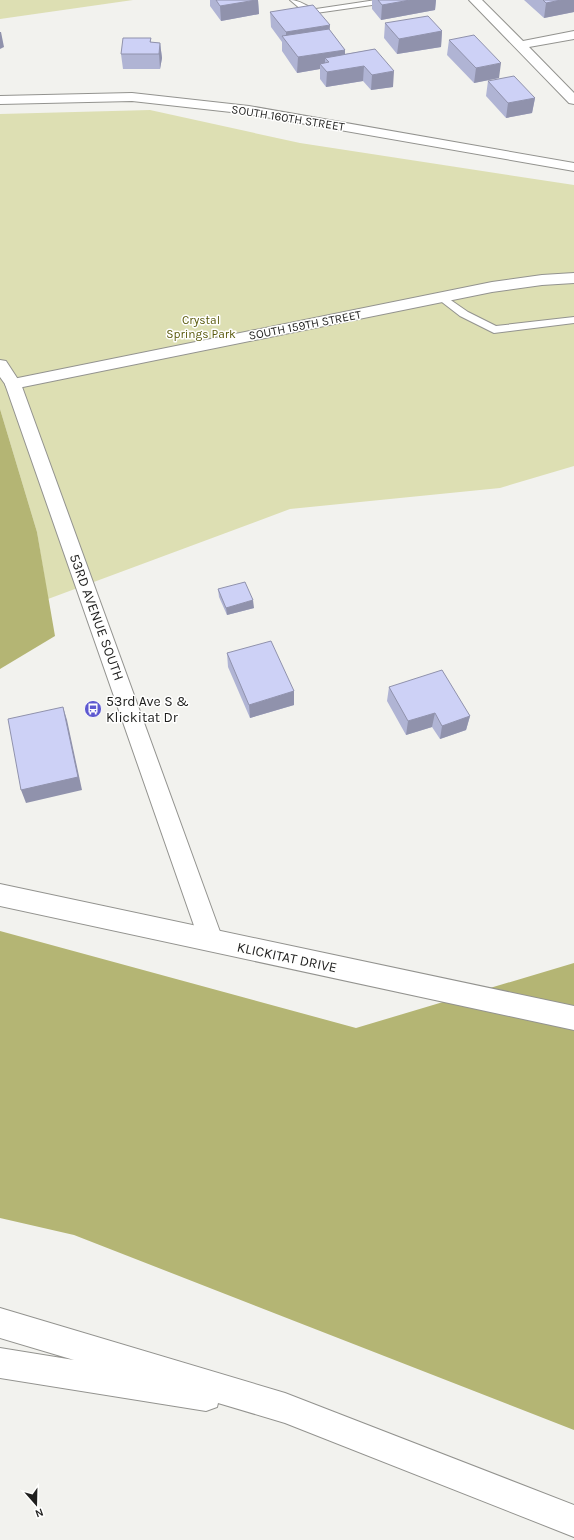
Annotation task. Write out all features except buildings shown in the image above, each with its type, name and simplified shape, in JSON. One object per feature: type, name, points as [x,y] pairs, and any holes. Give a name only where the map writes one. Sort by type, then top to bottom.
[{"type":"main road","points":[[475,0],[574,100]]},
{"type":"main road","points":[[521,45],[574,36]]},
{"type":"main road","name":"SOUTH 160TH STREET","points":[[0,100],[132,97],[249,110],[574,167]]},
{"type":"main road","name":"SOUTH 159TH STREET","points":[[13,384],[442,297],[542,280],[574,278]]},
{"type":"main road","name":"53RD AVENUE SOUTH","points":[[0,365],[13,384],[211,940]]},
{"type":"main road","name":"KLICKITAT DRIVE","points":[[0,895],[574,1018]]},
{"type":"main road","points":[[0,1323],[285,1408],[574,1521]]},
{"type":"main road","points":[[0,1363],[285,1408]]},
{"type":"lane","points":[[294,0],[306,9],[316,11],[393,0]]},
{"type":"lane","points":[[442,297],[464,314],[494,330],[574,320]]},
{"type":"green space","points":[[0,0],[133,0],[0,19]]},
{"type":"green space","name":"Crystal Springs Park","points":[[150,110],[300,143],[574,185],[574,466],[500,488],[290,509],[48,599],[37,532],[0,409],[0,114]]},
{"type":"green space","points":[[0,409],[37,532],[55,636],[0,669]]},
{"type":"green space","points":[[0,931],[356,1028],[574,963],[574,1430],[74,1235],[0,1218]]},
{"type":"place","name":"53rd Ave S & Klickitat Dr","points":[[93,709]]}]
